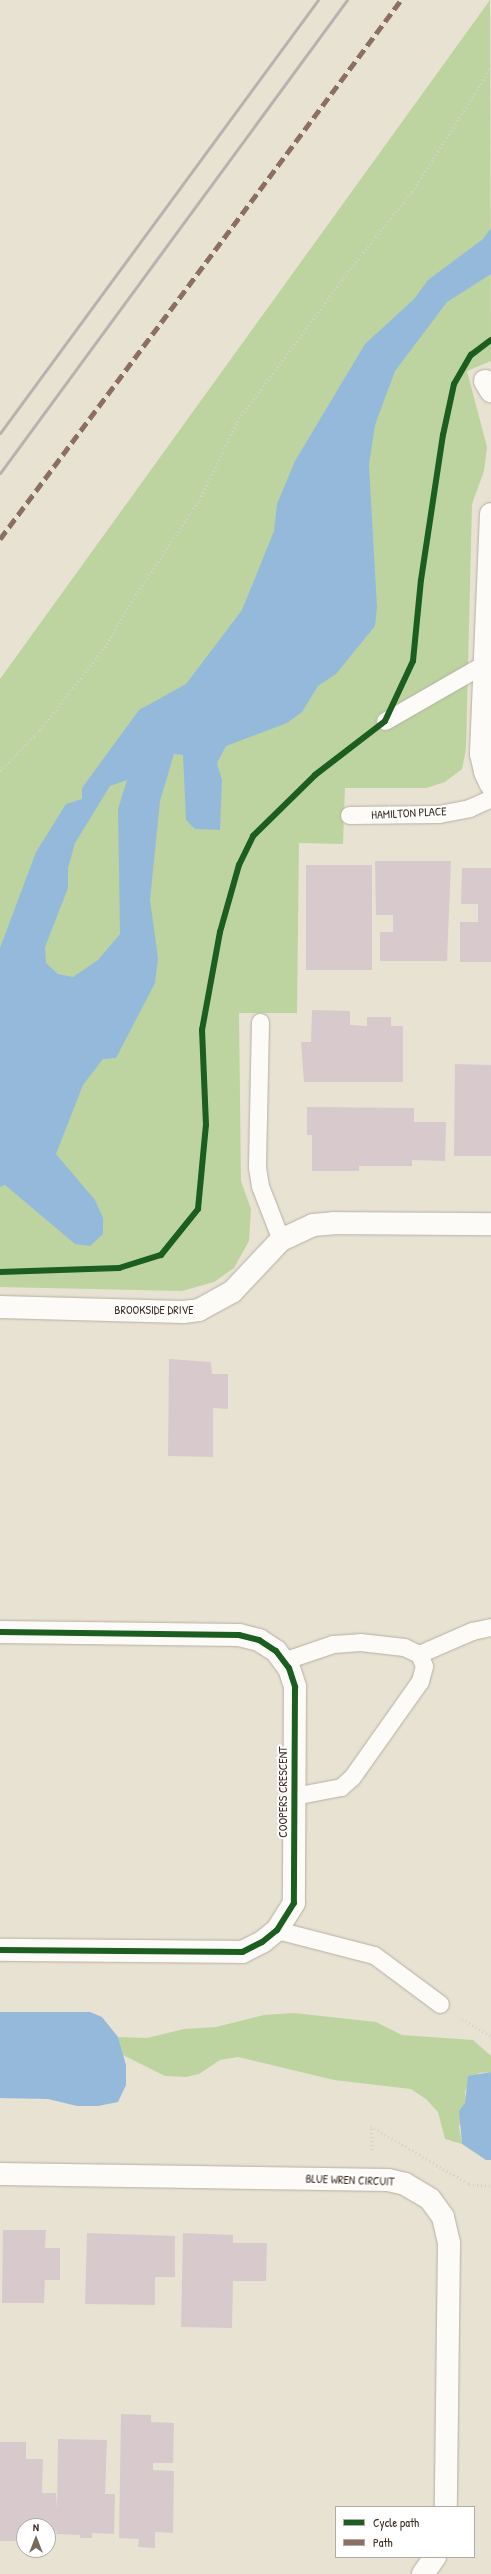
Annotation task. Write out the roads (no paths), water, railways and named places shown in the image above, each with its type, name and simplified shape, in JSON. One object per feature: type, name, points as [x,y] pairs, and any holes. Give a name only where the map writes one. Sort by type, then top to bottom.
[{"type":"street","points":[[491,514],[481,754],[485,772],[491,785]]},
{"type":"street","name":"BROOKSIDE DRIVE","points":[[0,1307],[183,1312],[199,1310],[232,1292],[281,1240],[313,1225],[334,1223],[491,1224]]},
{"type":"street","name":"COOPERS CRESCENT","points":[[0,1632],[239,1635],[259,1640],[276,1651],[289,1668],[295,1687],[294,1903],[277,1930],[262,1942],[242,1952],[0,1950]]},
{"type":"street","name":"BLUE WREN CIRCUIT","points":[[0,2174],[388,2180],[405,2184],[430,2199],[442,2217],[449,2243],[446,2506]]},
{"type":"street","points":[[423,2574],[434,2558]]},
{"type":"lane","points":[[385,721],[484,664]]},
{"type":"lane","name":"HAMILTON PLACE","points":[[349,816],[439,814],[469,808],[491,798]]},
{"type":"lane","points":[[260,1022],[257,1167],[260,1186],[281,1240]]},
{"type":"lane","points":[[284,1661],[333,1644],[360,1642],[404,1647],[418,1654],[472,1631],[491,1627]]},
{"type":"lane","name":"COOPERS CRESCENT","points":[[294,1796],[341,1787],[352,1777],[420,1681],[424,1666],[418,1654]]},
{"type":"lane","points":[[277,1930],[374,1955],[440,2004]]},
{"type":"water","points":[[491,228],[491,274],[447,302],[395,371],[375,425],[369,465],[377,607],[375,626],[336,674],[318,686],[302,712],[287,723],[226,746],[217,763],[222,780],[220,830],[195,829],[186,820],[183,755],[174,754],[160,801],[150,900],[158,958],[155,983],[116,1058],[103,1059],[83,1085],[56,1154],[95,1200],[103,1218],[103,1234],[90,1246],[75,1244],[5,1185],[0,1187],[0,948],[36,852],[66,804],[82,799],[82,788],[139,710],[186,684],[242,610],[274,531],[277,504],[295,461],[365,344],[414,299],[428,280],[483,239]],"holes":[[[127,780],[118,809],[120,934],[98,960],[73,977],[58,974],[46,963],[45,947],[68,888],[68,868],[75,843],[110,786]]]},
{"type":"water","points":[[0,2012],[90,2012],[102,2017],[118,2037],[126,2065],[126,2085],[118,2102],[98,2106],[77,2106],[48,2099],[0,2098]]},
{"type":"water","points":[[491,2072],[491,2160],[486,2160],[462,2144],[459,2111],[465,2103],[468,2076]]},
{"type":"railway","points":[[0,433],[318,0]]},
{"type":"railway","points":[[0,473],[347,0]]}]
